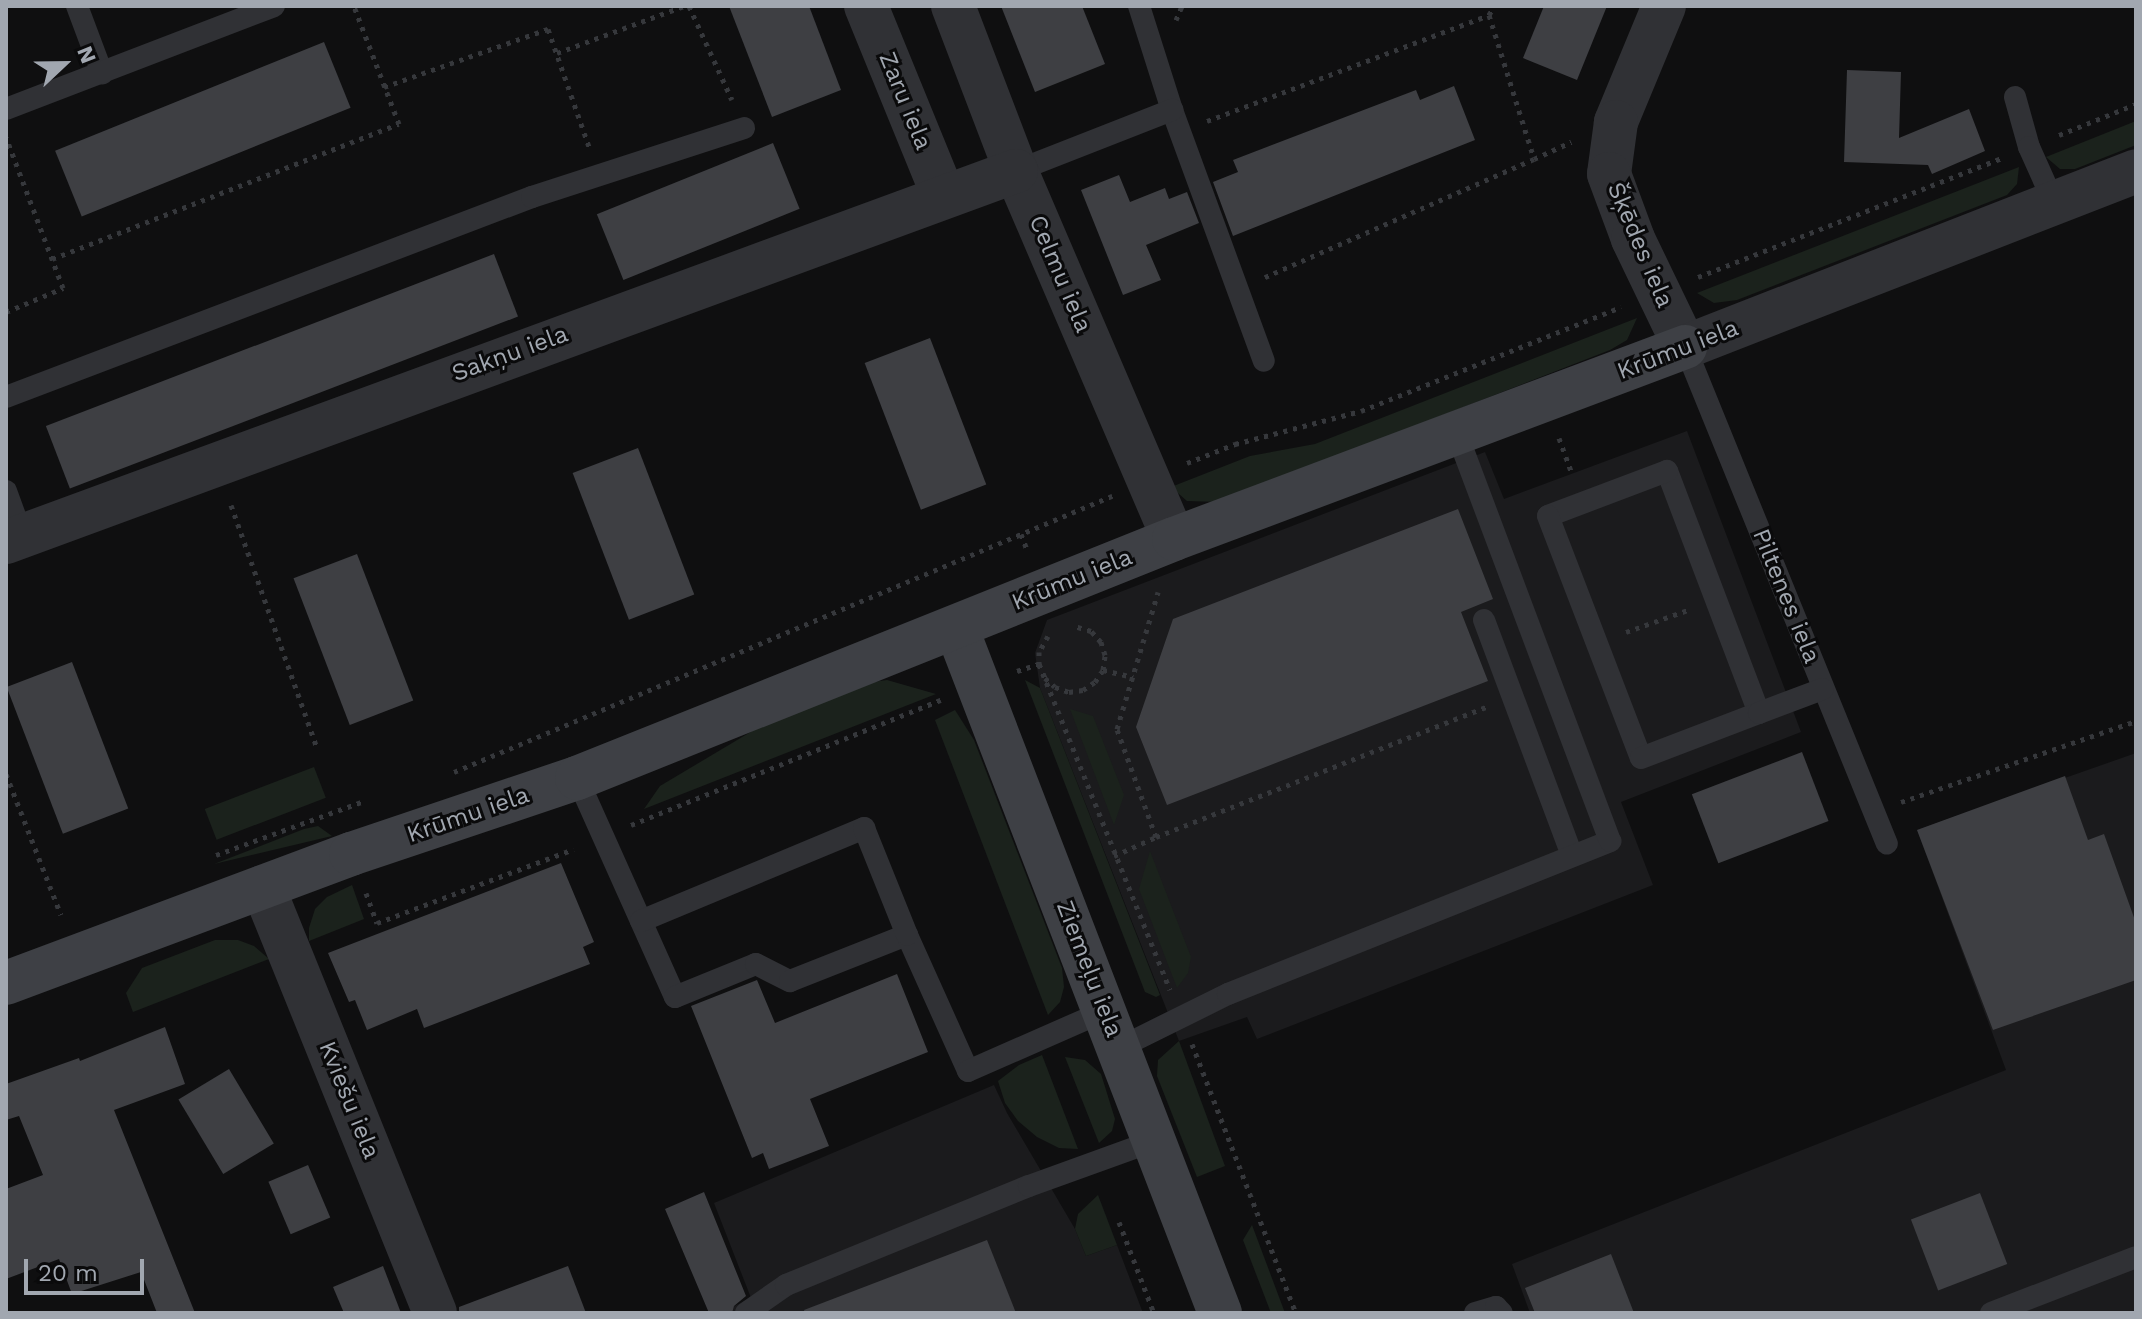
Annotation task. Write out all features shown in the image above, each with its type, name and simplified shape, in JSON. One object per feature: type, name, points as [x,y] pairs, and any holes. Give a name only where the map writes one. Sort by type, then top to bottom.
[{"type":"street","name":"Zaru iela","points":[[866,6],[943,195]]},
{"type":"street","name":"Celmu iela","points":[[953,6],[1016,171],[1146,481],[1174,539]]},
{"type":"street","name":"Šķēdes iela","points":[[1664,6],[1616,122],[1609,174],[1633,239],[1685,347]]},
{"type":"street","name":"Sakņu iela","points":[[14,538],[943,195],[1016,171]]},
{"type":"street","name":"Krūmu iela","points":[[6,983],[351,854],[577,778],[1174,539],[1685,347],[2136,171]]},
{"type":"street","name":"Ziemeļu iela","points":[[956,627],[1220,1313]]},
{"type":"street","name":"Kviešu iela","points":[[263,887],[435,1313]]},
{"type":"lane","points":[[77,6],[102,73]]},
{"type":"lane","points":[[6,109],[274,6]]},
{"type":"lane","points":[[1139,6],[1176,121],[1264,361]]},
{"type":"lane","points":[[2015,97],[2029,147],[2055,205]]},
{"type":"lane","points":[[1016,171],[1176,121]]},
{"type":"lane","points":[[6,397],[532,197],[744,128]]},
{"type":"lane","name":"Piltenes iela","points":[[1685,347],[1887,844]]},
{"type":"lane","points":[[641,921],[864,828],[907,935],[968,1071],[1228,994],[1610,841],[1457,433]]},
{"type":"lane","points":[[1759,713],[1667,471],[1548,516],[1641,758],[1823,689]]},
{"type":"lane","points":[[6,491],[14,538]]},
{"type":"lane","points":[[1484,620],[1572,855]]},
{"type":"lane","points":[[577,778],[675,997],[756,964],[790,981],[907,935]]},
{"type":"lane","points":[[746,1313],[786,1285],[1029,1186],[1153,1141]]},
{"type":"lane","points":[[1991,1313],[2136,1257]]},
{"type":"lane","points":[[1475,1313],[1496,1307],[1502,1313]]},
{"type":"path","points":[[52,259],[399,124],[354,6]]},
{"type":"path","points":[[557,53],[687,6],[744,128]]},
{"type":"path","points":[[1176,121],[1489,15],[1494,6]]},
{"type":"path","points":[[1237,289],[1534,159],[1489,15]]},
{"type":"path","points":[[384,87],[548,29],[599,175]]},
{"type":"path","points":[[6,137],[63,288],[6,312]]},
{"type":"path","points":[[1558,435],[1583,503]]},
{"type":"path","points":[[216,463],[316,745]]},
{"type":"path","points":[[441,777],[1146,481]]},
{"type":"path","points":[[1156,837],[1117,729],[1174,539]]},
{"type":"path","points":[[1596,643],[1716,600]]},
{"type":"path","points":[[1052,632],[1039,652],[1039,664],[1045,678],[1055,687],[1069,692],[1083,690],[1103,670],[1105,655],[1101,642],[1091,631],[1077,626],[1063,626]]},
{"type":"path","points":[[335,811],[377,923],[602,836],[979,683],[1039,664]]},
{"type":"path","points":[[1103,670],[1133,677]]},
{"type":"path","points":[[1114,856],[1493,704]]},
{"type":"path","points":[[1874,812],[2136,721]]},
{"type":"path","points":[[6,774],[61,915]]},
{"type":"path","points":[[206,859],[365,801]]},
{"type":"path","points":[[47,920],[76,909]]},
{"type":"path","points":[[1119,1222],[1154,1313]]},
{"type":"shaded area","points":[[2136,121],[2136,145],[2075,169],[2060,169],[2046,157]]},
{"type":"shaded area","points":[[2019,167],[2017,184],[2007,195],[1737,300],[1714,303],[1697,293]]},
{"type":"shaded area","points":[[1637,318],[1627,340],[1610,350],[1219,502],[1187,501],[1171,487],[1250,456],[1315,444]]},
{"type":"shaded area","points":[[1687,431],[1801,732],[1621,802],[1653,885],[1257,1039],[1247,1017],[1179,1041],[1040,688],[1035,653],[1047,620],[1485,452],[1504,499]]},
{"type":"shaded area","points":[[887,680],[936,694],[644,809],[660,786],[759,727],[866,683]]},
{"type":"shaded area","points":[[1025,680],[1040,688],[1160,995],[1156,997],[1145,992]]},
{"type":"shaded area","points":[[1070,709],[1093,716],[1124,795],[1114,825]]},
{"type":"shaded area","points":[[955,710],[974,740],[1062,968],[1064,987],[1060,1002],[1048,1015],[935,720]]},
{"type":"shaded area","points":[[2136,753],[2136,1313],[1530,1313],[1512,1264],[2006,1070],[1917,830]]},
{"type":"shaded area","points":[[314,767],[326,798],[217,840],[205,809]]},
{"type":"shaded area","points":[[318,826],[332,836],[214,864],[304,829]]},
{"type":"shaded area","points":[[1150,851],[1191,957],[1188,973],[1177,988],[1139,889]]},
{"type":"shaded area","points":[[352,885],[364,919],[309,941],[315,909],[327,897]]},
{"type":"shaded area","points":[[215,940],[238,940],[254,946],[269,959],[133,1012],[126,993],[142,968]]},
{"type":"shaded area","points":[[1179,1041],[1225,1166],[1197,1177],[1157,1076],[1158,1060]]},
{"type":"shaded area","points":[[1042,1055],[1078,1149],[1059,1148],[1037,1137],[1018,1121],[1005,1103],[998,1081],[1019,1065]]},
{"type":"shaded area","points":[[1065,1057],[1085,1060],[1101,1074],[1115,1119],[1112,1131],[1099,1143]]},
{"type":"shaded area","points":[[994,1085],[1075,1229],[1086,1256],[1117,1245],[1143,1313],[720,1313],[751,1298],[714,1203]]},
{"type":"shaded area","points":[[1098,1195],[1117,1245],[1086,1256],[1075,1229],[1078,1214]]},
{"type":"shaded area","points":[[1252,1225],[1285,1313],[1271,1313],[1243,1240]]},
{"type":"building","points":[[729,6],[809,6],[841,90],[772,117]]},
{"type":"building","points":[[1001,6],[1082,6],[1105,64],[1035,92]]},
{"type":"building","points":[[1544,6],[1607,6],[1577,80],[1523,58]]},
{"type":"building","points":[[324,42],[351,108],[82,216],[55,151]]},
{"type":"building","points":[[1847,70],[1901,72],[1899,138],[1969,109],[1985,151],[1932,174],[1928,165],[1844,162]]},
{"type":"building","points":[[1454,86],[1475,140],[1233,236],[1213,182],[1238,172],[1233,160],[1416,90],[1420,100]]},
{"type":"building","points":[[773,143],[800,209],[623,280],[597,214]]},
{"type":"building","points":[[1119,175],[1130,202],[1165,188],[1169,199],[1187,192],[1199,223],[1146,245],[1161,280],[1123,295],[1081,190]]},
{"type":"building","points":[[494,254],[518,317],[70,489],[46,426]]},
{"type":"building","points":[[930,338],[986,485],[921,510],[865,363]]},
{"type":"building","points":[[638,448],[694,595],[629,620],[573,473]]},
{"type":"building","points":[[1458,509],[1493,599],[1461,612],[1488,681],[1167,805],[1136,727],[1173,619]]},
{"type":"building","points":[[357,554],[413,701],[350,725],[294,578]]},
{"type":"building","points":[[72,662],[128,809],[63,834],[7,687]]},
{"type":"building","points":[[1802,752],[1829,821],[1718,863],[1692,794]]},
{"type":"building","points":[[2065,776],[2088,840],[2104,834],[2136,923],[2136,980],[1993,1030],[1917,830]]},
{"type":"building","points":[[561,863],[594,942],[583,947],[590,964],[424,1028],[417,1009],[367,1030],[355,1000],[349,1002],[328,953]]},
{"type":"building","points":[[897,974],[928,1052],[810,1099],[829,1146],[769,1169],[763,1153],[752,1158],[691,1006],[757,980],[775,1023]]},
{"type":"building","points":[[165,1027],[185,1084],[114,1110],[195,1313],[157,1313],[141,1272],[72,1294],[59,1259],[6,1279],[6,1189],[43,1175],[19,1116],[6,1120],[6,1084],[79,1058],[80,1061]]},
{"type":"building","points":[[229,1069],[274,1144],[223,1174],[178,1099]]},
{"type":"building","points":[[308,1165],[330,1217],[291,1234],[268,1182]]},
{"type":"building","points":[[704,1192],[746,1296],[734,1306],[732,1313],[709,1313],[665,1209]]},
{"type":"building","points":[[1980,1193],[2007,1264],[1938,1290],[1911,1220]]},
{"type":"building","points":[[987,1240],[1016,1313],[805,1313],[804,1310]]},
{"type":"building","points":[[1611,1254],[1634,1313],[1535,1313],[1525,1288]]},
{"type":"building","points":[[383,1266],[401,1313],[344,1313],[333,1287]]},
{"type":"building","points":[[568,1266],[586,1313],[459,1313],[459,1307]]}]
